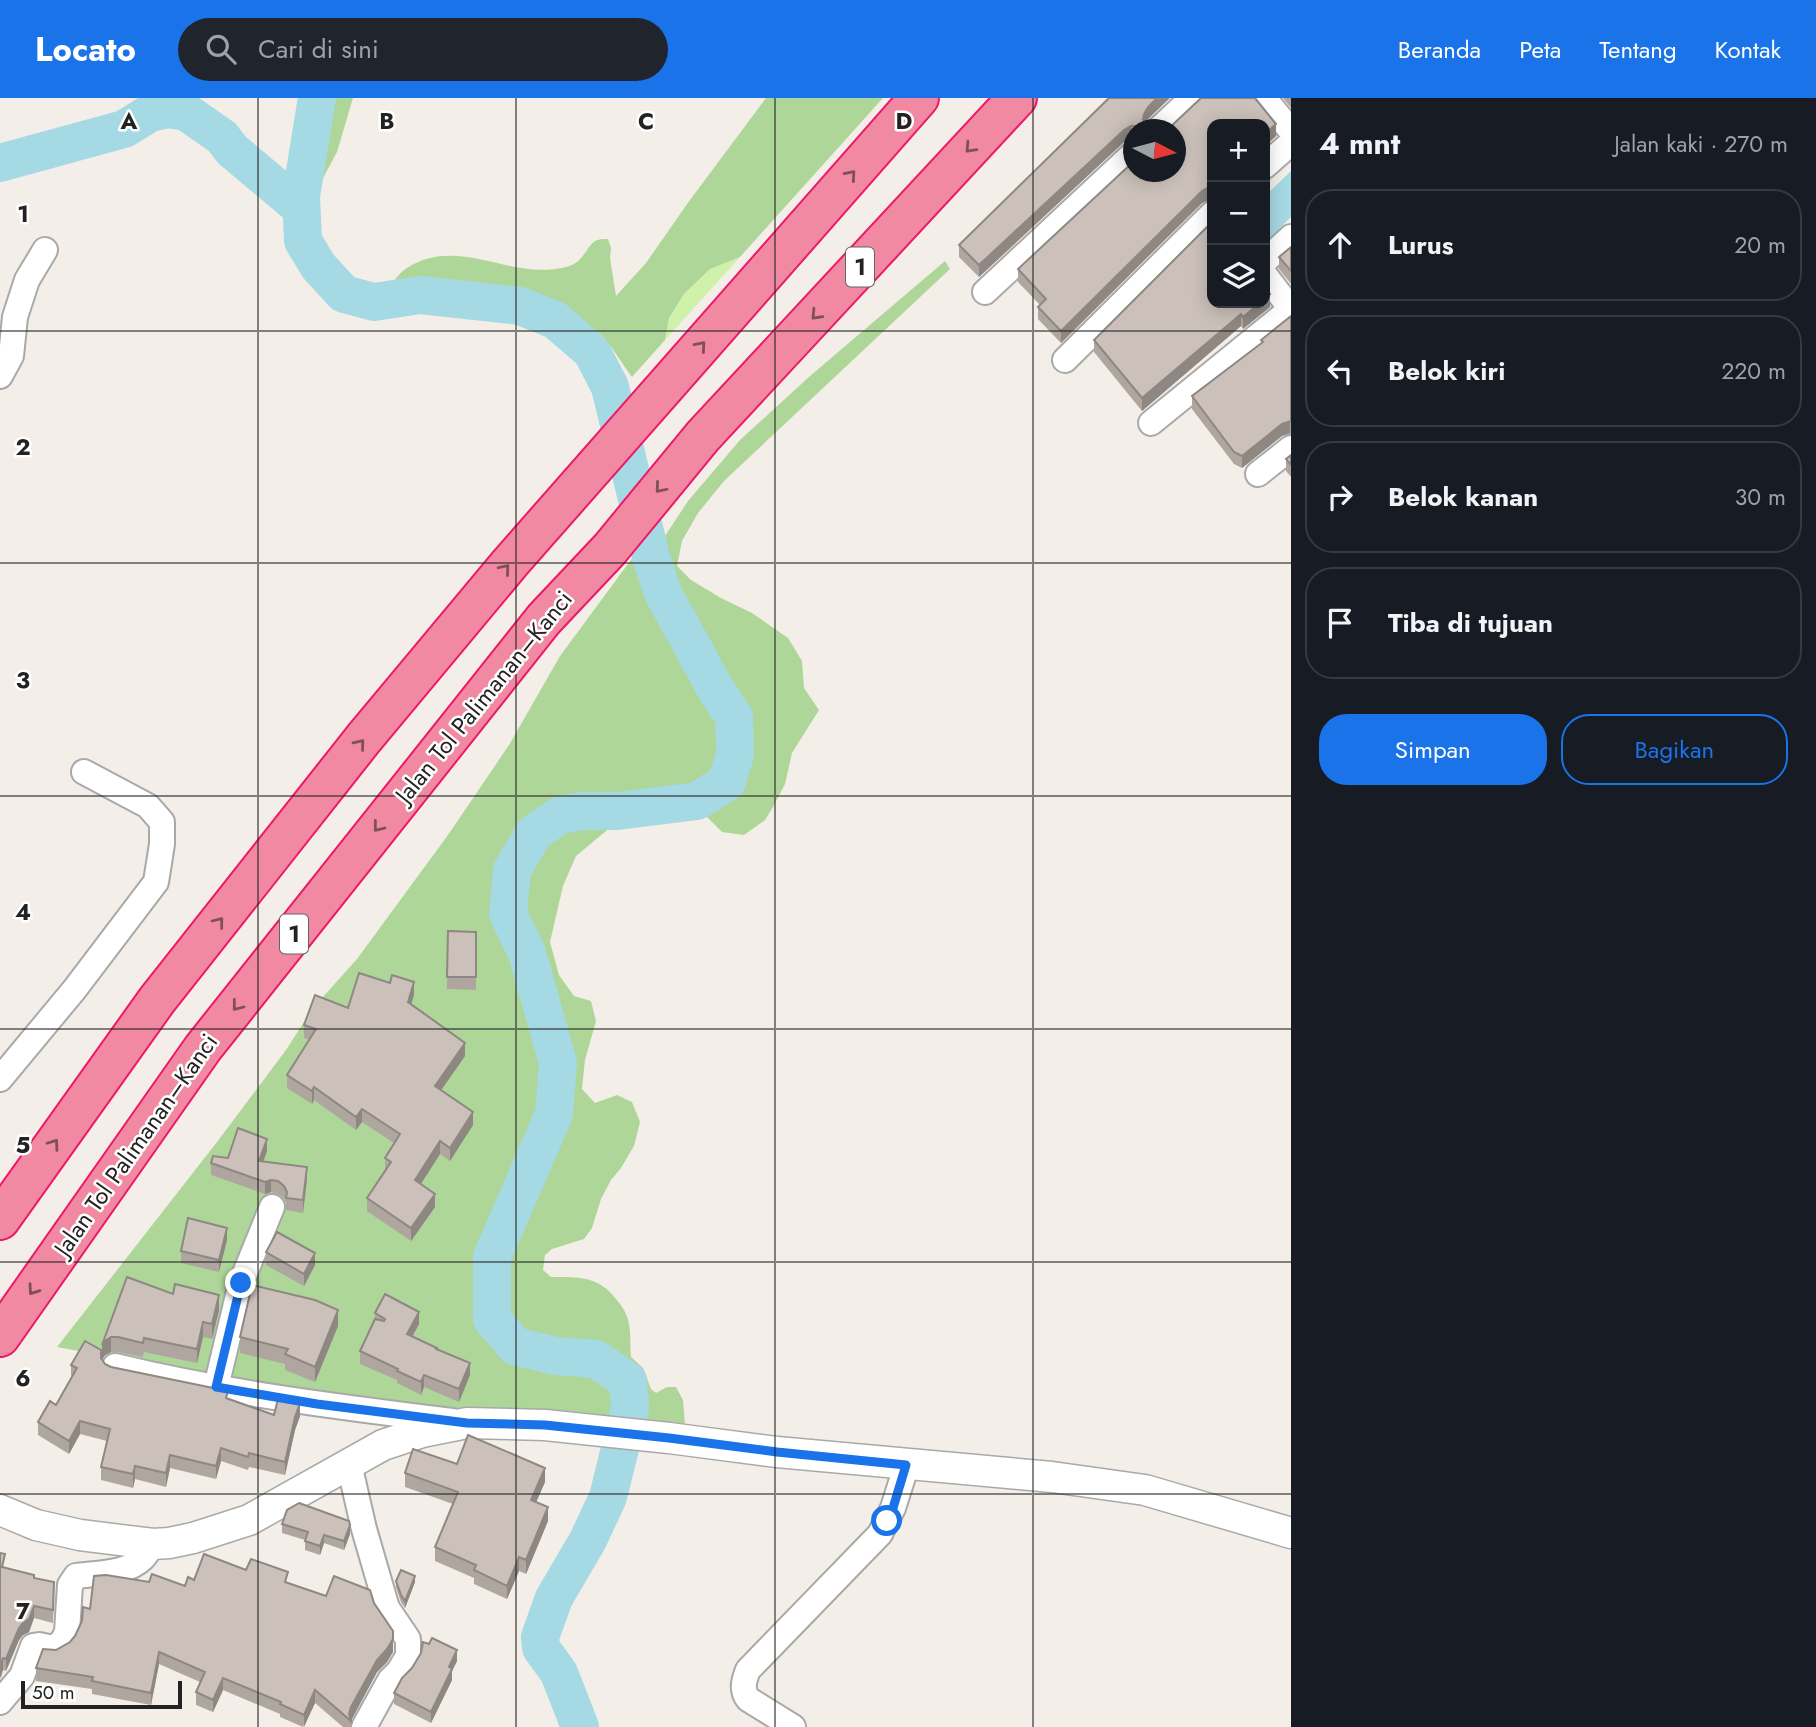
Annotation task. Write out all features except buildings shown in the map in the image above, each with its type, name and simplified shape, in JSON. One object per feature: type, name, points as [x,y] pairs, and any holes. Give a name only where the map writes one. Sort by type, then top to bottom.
[{"type":"highway","points":[[0,1220],[166,989],[373,728],[510,564],[919,98]]},
{"type":"highway","name":"Jalan Tol Palimanan–Kanci","points":[[0,1337],[203,1048],[544,619],[610,549],[703,436],[1017,98]]},
{"type":"street","points":[[1170,119],[1192,98]]},
{"type":"street","points":[[1264,98],[1291,131]]},
{"type":"street","points":[[1270,162],[1291,143]]},
{"type":"street","points":[[985,292],[1123,162]]},
{"type":"street","points":[[1065,360],[1207,220]]},
{"type":"street","points":[[1270,256],[1291,237]]},
{"type":"street","points":[[0,376],[11,356],[15,317],[27,280],[45,250]]},
{"type":"street","points":[[1151,423],[1291,309],[1270,282]]},
{"type":"street","points":[[1258,474],[1291,448]]},
{"type":"street","points":[[0,1079],[74,989],[156,882],[162,844],[162,822],[148,806],[85,772]]},
{"type":"street","points":[[216,1387],[241,1283],[272,1207]]},
{"type":"street","points":[[115,1366],[159,1377],[317,1404],[467,1423],[545,1425],[777,1452],[1052,1477],[1145,1490],[1291,1534]]},
{"type":"street","points":[[0,1510],[36,1525],[80,1535],[153,1544],[169,1543],[249,1520],[396,1440],[467,1423]]},
{"type":"street","points":[[349,1464],[387,1608],[408,1639],[408,1656],[390,1681],[364,1727]]},
{"type":"street","points":[[793,1727],[744,1695],[748,1670],[880,1534],[893,1508],[906,1465]]},
{"type":"street","points":[[0,1702],[22,1676],[33,1646],[53,1648],[62,1642],[67,1632],[72,1580],[76,1576],[131,1566],[143,1558],[153,1544]]},
{"type":"green space","points":[[332,98],[353,98],[337,152],[321,182]]},
{"type":"green space","points":[[766,98],[883,98],[740,257],[710,269],[684,294],[669,318],[665,340],[632,377],[599,333],[565,310],[542,300],[518,293],[465,285],[389,287],[404,270],[425,259],[462,257],[537,270],[555,269],[575,263],[591,244],[597,240],[608,239],[616,296],[646,263]]},
{"type":"green space","points":[[740,257],[665,340],[669,318],[684,294],[710,269]]},
{"type":"green space","points":[[945,261],[950,269],[724,481],[698,513],[682,541],[677,566],[691,580],[752,613],[788,638],[802,661],[804,688],[819,710],[792,753],[785,784],[765,820],[744,835],[722,832],[700,810],[735,788],[745,755],[744,714],[723,683],[672,589],[660,554],[663,539],[688,501],[740,440],[810,376]]},
{"type":"green space","points":[[636,553],[642,560],[654,597],[725,720],[726,752],[719,776],[693,792],[617,801],[582,801],[556,806],[527,826],[503,867],[499,916],[519,956],[548,1064],[544,1111],[482,1255],[482,1323],[510,1354],[553,1365],[593,1369],[618,1386],[620,1407],[614,1418],[411,1412],[57,1347],[217,1142],[286,1050],[313,1008],[357,959],[448,835],[509,745],[560,656]]},
{"type":"green space","points":[[583,820],[618,821],[576,856],[563,886],[550,942],[559,975],[574,996],[591,1001],[596,1021],[585,1060],[582,1089],[595,1103],[617,1095],[632,1102],[640,1122],[634,1146],[601,1199],[592,1228],[584,1239],[552,1249],[545,1255],[543,1270],[551,1277],[579,1278],[595,1282],[616,1299],[628,1321],[631,1357],[643,1368],[651,1389],[656,1393],[667,1387],[676,1387],[683,1400],[686,1437],[641,1421],[637,1375],[599,1350],[556,1346],[520,1337],[502,1315],[501,1258],[563,1116],[567,1062],[536,950],[518,912],[522,873],[542,840],[564,824]]},
{"type":"water","points":[[1291,171],[1291,217],[1270,238],[1270,191]]},
{"type":"waterway","points":[[317,98],[301,196],[303,241],[319,267],[344,294],[374,302],[420,295],[520,306],[555,320],[592,352],[610,387],[651,557],[663,593],[734,717],[735,754],[727,782],[697,801],[560,815],[534,833],[512,870],[508,914],[527,953],[558,1063],[554,1114],[492,1257],[492,1319],[515,1346],[555,1356],[596,1359],[628,1381],[630,1408],[608,1497],[588,1540],[554,1598],[540,1637],[541,1648],[559,1673],[580,1727]]},
{"type":"waterway","points":[[0,163],[124,129],[150,113],[168,109],[186,112],[222,137],[232,150],[301,208]]},
{"type":"route","points":[[241,1283],[216,1387],[317,1404],[467,1423],[545,1425],[906,1465],[887,1521]]}]
